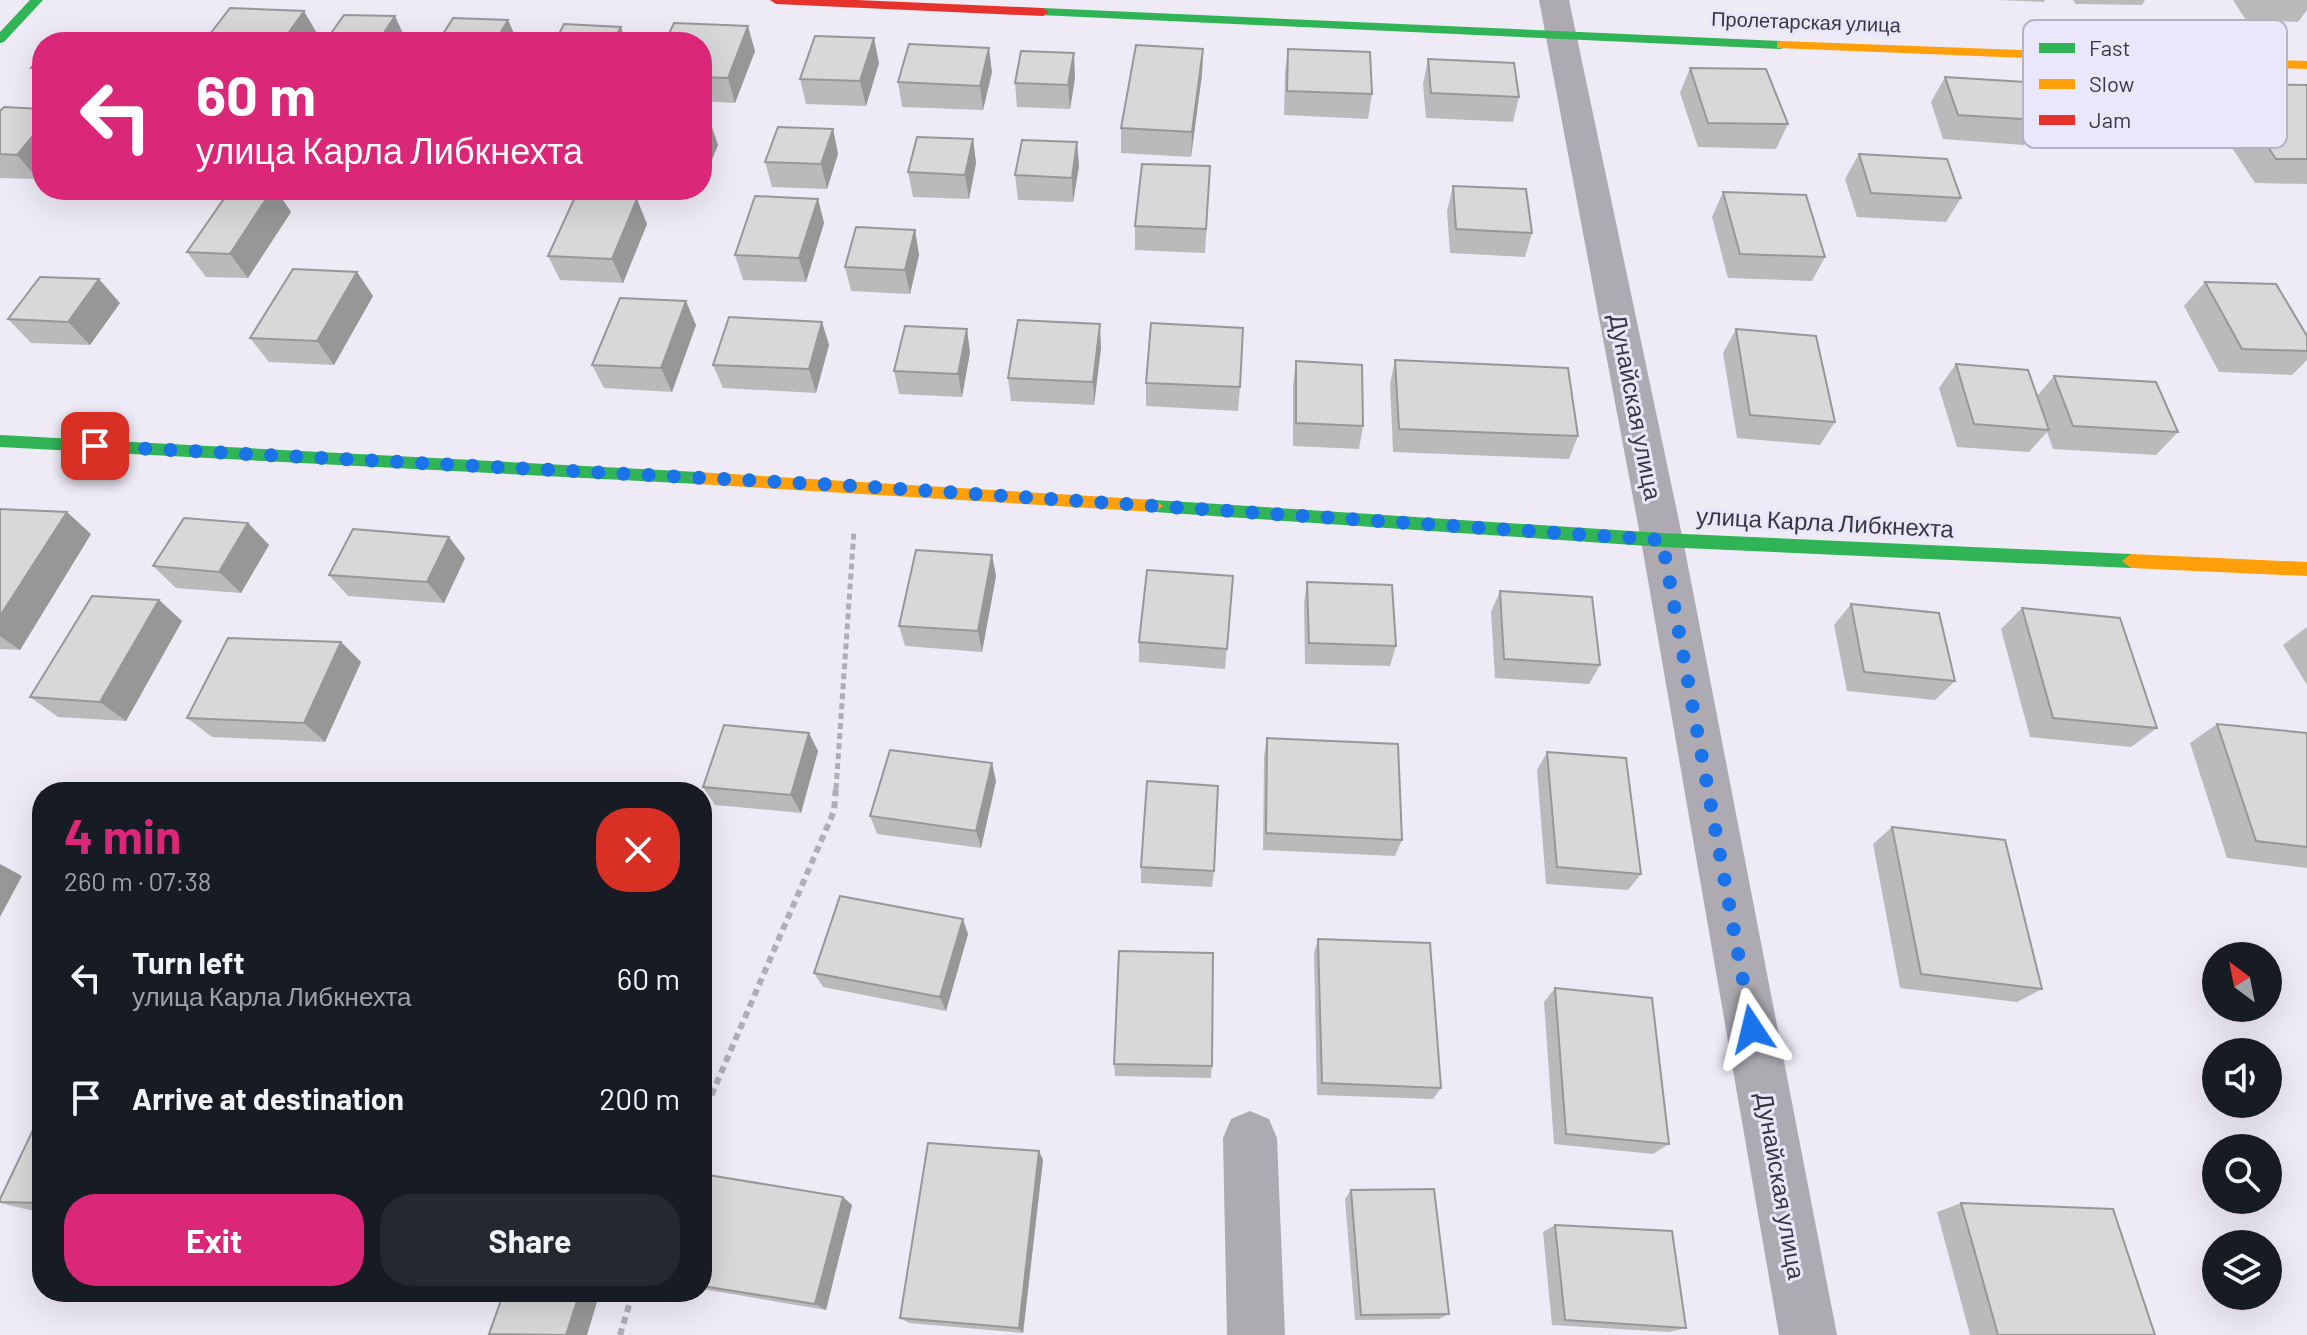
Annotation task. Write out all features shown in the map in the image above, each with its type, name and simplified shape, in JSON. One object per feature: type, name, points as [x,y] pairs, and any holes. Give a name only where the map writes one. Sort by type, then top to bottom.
[{"type":"street","points":[[0,39],[37,0]]},
{"type":"street","name":"Пролетарская улица","points":[[776,0],[1557,18],[2023,47]]},
{"type":"street","name":"Дунайская улица","points":[[1557,18],[1662,540],[1808,1335]]},
{"type":"street","name":"Пролетарская улица","points":[[2287,64],[2307,65]]},
{"type":"street","name":"улица Карла Либкнехта","points":[[0,441],[857,486],[1662,540],[2307,569]]},
{"type":"street","points":[[1250,1138],[1256,1335]]},
{"type":"path","points":[[712,1094],[834,811],[857,486]]},
{"type":"path","points":[[620,1335],[630,1302]]},
{"type":"building","points":[[230,8],[304,11],[289,32],[212,32]]},
{"type":"building","points":[[344,15],[395,16],[385,32],[332,32]]},
{"type":"building","points":[[453,18],[508,20],[501,32],[444,32]]},
{"type":"building","points":[[674,23],[748,26],[728,78],[712,77],[712,32],[670,32]]},
{"type":"building","points":[[564,24],[621,27],[618,32],[560,32]]},
{"type":"building","points":[[815,36],[874,38],[860,81],[800,79]]},
{"type":"building","points":[[909,44],[989,48],[980,86],[898,82]]},
{"type":"building","points":[[1136,45],[1203,49],[1192,132],[1121,128]]},
{"type":"building","points":[[1288,49],[1370,52],[1372,94],[1287,91]]},
{"type":"building","points":[[1021,51],[1074,53],[1068,85],[1015,83]]},
{"type":"building","points":[[1428,59],[1514,63],[1519,97],[1431,93]]},
{"type":"building","points":[[1690,68],[1766,69],[1788,124],[1708,123]]},
{"type":"building","points":[[1945,77],[2023,82],[2023,119],[1958,115]]},
{"type":"building","points":[[2287,85],[2307,85],[2307,159],[2276,159],[2269,148],[2287,148]]},
{"type":"building","points":[[4,107],[32,108],[32,137],[17,155],[0,154],[0,111]]},
{"type":"building","points":[[778,127],[833,129],[821,164],[765,162]]},
{"type":"building","points":[[917,137],[973,139],[965,175],[908,172]]},
{"type":"building","points":[[1022,140],[1077,142],[1072,178],[1015,175]]},
{"type":"building","points":[[1859,154],[1947,159],[1961,198],[1871,193]]},
{"type":"building","points":[[1142,164],[1210,166],[1206,229],[1135,226]]},
{"type":"building","points":[[1453,186],[1526,189],[1532,233],[1456,229]]},
{"type":"building","points":[[1723,192],[1806,195],[1825,257],[1740,254]]},
{"type":"building","points":[[755,196],[818,199],[799,258],[735,255]]},
{"type":"building","points":[[223,200],[265,200],[230,254],[187,252]]},
{"type":"building","points":[[574,200],[637,200],[612,259],[548,256]]},
{"type":"building","points":[[856,227],[915,230],[905,270],[845,267]]},
{"type":"building","points":[[293,269],[357,272],[317,341],[250,338]]},
{"type":"building","points":[[40,277],[99,279],[68,322],[8,319]]},
{"type":"building","points":[[2205,282],[2276,284],[2307,336],[2307,351],[2242,349]]},
{"type":"building","points":[[620,298],[686,301],[661,368],[592,365]]},
{"type":"building","points":[[729,317],[822,322],[809,369],[713,365]]},
{"type":"building","points":[[1018,320],[1100,324],[1093,382],[1008,378]]},
{"type":"building","points":[[1151,323],[1243,328],[1240,387],[1146,383]]},
{"type":"building","points":[[905,326],[967,329],[958,374],[894,371]]},
{"type":"building","points":[[1736,329],[1816,336],[1835,422],[1750,415]]},
{"type":"building","points":[[1395,360],[1568,368],[1578,436],[1399,429]]},
{"type":"building","points":[[1296,361],[1362,365],[1363,426],[1296,423]]},
{"type":"building","points":[[1956,364],[2028,370],[2049,430],[1974,424]]},
{"type":"building","points":[[2054,376],[2156,382],[2178,432],[2073,426]]},
{"type":"building","points":[[0,509],[67,512],[0,616]]},
{"type":"building","points":[[184,518],[248,523],[219,572],[153,566]]},
{"type":"building","points":[[353,529],[449,537],[427,582],[329,575]]},
{"type":"building","points":[[916,550],[992,555],[978,631],[899,626]]},
{"type":"building","points":[[1147,570],[1233,576],[1227,649],[1139,642]]},
{"type":"building","points":[[1307,582],[1392,585],[1396,646],[1309,643]]},
{"type":"building","points":[[1500,591],[1592,597],[1600,665],[1504,659]]},
{"type":"building","points":[[92,596],[159,600],[100,702],[30,697]]},
{"type":"building","points":[[1851,604],[1939,613],[1955,681],[1864,672]]},
{"type":"building","points":[[2022,608],[2120,618],[2157,728],[2053,718]]},
{"type":"building","points":[[228,638],[341,642],[304,723],[187,718]]},
{"type":"building","points":[[2217,724],[2307,733],[2307,847],[2256,841]]},
{"type":"building","points":[[724,725],[809,733],[791,795],[712,788],[712,782],[705,782]]},
{"type":"building","points":[[1267,738],[1398,744],[1402,840],[1266,833]]},
{"type":"building","points":[[890,750],[992,763],[976,831],[870,816]]},
{"type":"building","points":[[1547,752],[1626,758],[1641,874],[1557,867]]},
{"type":"building","points":[[1147,781],[1218,786],[1214,871],[1141,867]]},
{"type":"building","points":[[1892,827],[2005,840],[2042,989],[1921,974]]},
{"type":"building","points":[[840,896],[963,919],[940,997],[814,973]]},
{"type":"building","points":[[1318,939],[1430,943],[1441,1088],[1322,1083]]},
{"type":"building","points":[[1119,951],[1213,953],[1212,1066],[1114,1064]]},
{"type":"building","points":[[1555,988],[1652,998],[1669,1144],[1566,1134]]},
{"type":"building","points":[[32,1132],[32,1203],[0,1202]]},
{"type":"building","points":[[928,1143],[1039,1151],[1019,1328],[900,1318]]},
{"type":"building","points":[[712,1176],[843,1197],[815,1304],[712,1288]]},
{"type":"building","points":[[1434,1189],[1449,1314],[1361,1315],[1351,1190]]},
{"type":"building","points":[[1961,1203],[2113,1209],[2155,1335],[1998,1335]]},
{"type":"building","points":[[1555,1225],[1672,1231],[1686,1328],[1565,1320]]},
{"type":"building","points":[[500,1302],[577,1302],[566,1335],[489,1334]]},
{"type":"traffic: fast","points":[[0,39],[37,0]]},
{"type":"traffic: fast","points":[[1043,12],[1781,45]]},
{"type":"traffic: fast","points":[[0,441],[698,478]]},
{"type":"traffic: fast","points":[[1155,506],[1662,540],[2131,561]]},
{"type":"traffic: slow","points":[[1781,45],[2023,54]]},
{"type":"traffic: slow","points":[[2287,64],[2307,65]]},
{"type":"traffic: slow","points":[[698,478],[1155,506]]},
{"type":"traffic: slow","points":[[2131,561],[2307,569]]},
{"type":"traffic: jam","points":[[776,0],[1043,12]]},
{"type":"route","points":[[95,446],[857,486],[1662,540],[1752,1029]]}]
